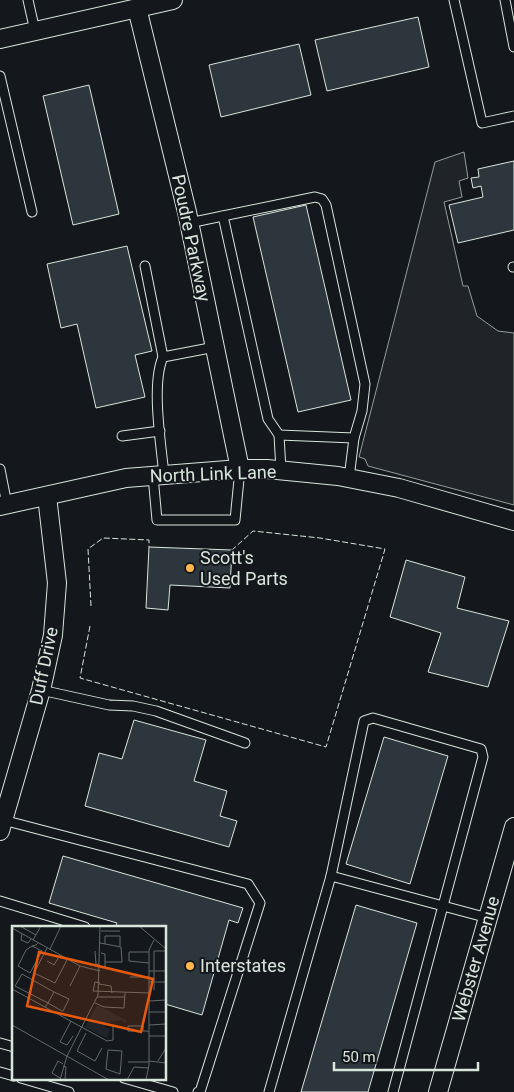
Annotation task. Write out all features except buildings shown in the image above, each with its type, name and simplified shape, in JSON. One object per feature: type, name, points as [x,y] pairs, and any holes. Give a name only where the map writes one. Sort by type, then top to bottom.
[{"type":"street","points":[[0,39],[173,0]]},
{"type":"street","name":"Poudre Parkway","points":[[137,8],[189,224],[240,469]]},
{"type":"street","name":"North Link Lane","points":[[4,505],[126,478],[240,469],[281,470],[349,478],[399,488],[514,521]]},
{"type":"street","name":"Duff Drive","points":[[2,826],[41,690],[53,634],[57,583],[47,496]]},
{"type":"street","name":"Webster Avenue","points":[[438,1092],[514,827]]},
{"type":"lane","points":[[28,0],[35,31]]},
{"type":"lane","points":[[454,0],[482,123],[514,116]]},
{"type":"lane","points":[[505,0],[514,47]]},
{"type":"lane","points":[[0,76],[32,212]]},
{"type":"lane","points":[[189,224],[315,197],[322,199],[326,205],[364,384],[362,412],[354,438],[349,478]]},
{"type":"lane","points":[[223,216],[268,419],[279,435],[281,470]]},
{"type":"lane","points":[[144,266],[163,357],[158,367],[160,432],[157,520],[235,520],[240,469]]},
{"type":"lane","points":[[163,357],[215,347]]},
{"type":"lane","points":[[122,436],[160,432]]},
{"type":"lane","points":[[279,435],[354,438]]},
{"type":"lane","points":[[0,468],[4,505]]},
{"type":"lane","points":[[41,690],[109,705],[133,706],[156,710],[245,743]]},
{"type":"lane","points":[[269,1092],[331,876],[364,721],[373,718],[480,749],[484,757],[393,1092]]},
{"type":"lane","points":[[2,826],[248,884],[260,904],[200,1092],[198,1092]]},
{"type":"lane","points":[[331,876],[488,918]]},
{"type":"lane","points":[[0,901],[82,926]]},
{"type":"lane","points":[[29,1080],[68,1092]]},
{"type":"lane","points":[[131,1080],[173,1092]]},
{"type":"shaded area","points":[[464,152],[468,178],[459,181],[462,197],[444,202],[463,286],[468,286],[477,316],[498,331],[514,333],[514,505],[368,466],[365,459],[359,457],[435,162]]},
{"type":"fence","points":[[90,626],[80,678],[326,747],[385,549],[320,538],[253,531],[232,550]]},
{"type":"fence","points":[[91,606],[88,549],[103,538],[149,540],[149,547]]},
{"type":"place","name":"Scott's Used Parts","points":[[190,568]]},
{"type":"place","name":"Interstates","points":[[190,966]]}]
